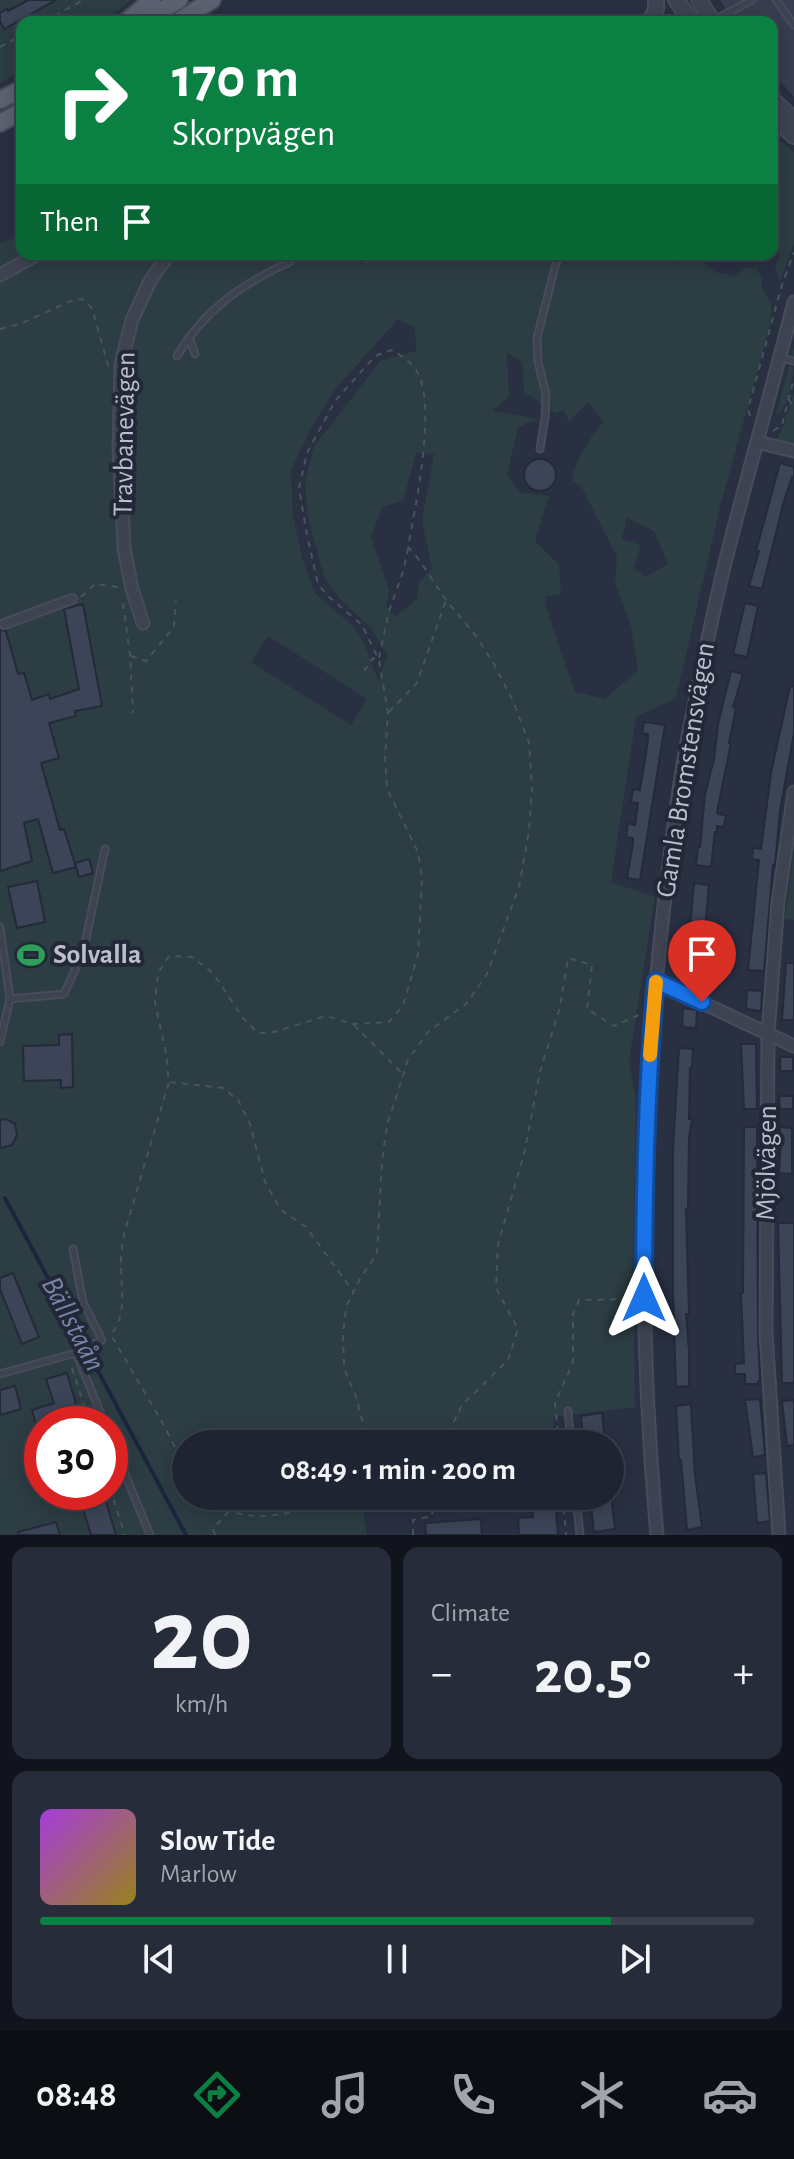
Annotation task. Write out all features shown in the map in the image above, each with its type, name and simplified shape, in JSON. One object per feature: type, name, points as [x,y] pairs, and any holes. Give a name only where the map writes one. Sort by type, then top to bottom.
[{"type":"main road","points":[[133,16],[152,0]]},
{"type":"main road","points":[[152,16],[179,0]]},
{"type":"main road","points":[[187,16],[212,0]]},
{"type":"street","points":[[778,105],[794,120]]},
{"type":"street","points":[[778,121],[794,136]]},
{"type":"street","points":[[0,275],[27,260]]},
{"type":"street","name":"Travbanevägen","points":[[143,623],[124,548],[119,448],[121,364],[132,320],[150,281],[165,260]]},
{"type":"street","name":"Gamla Bromstensvägen","points":[[657,1535],[650,1468],[644,1298],[645,1137],[653,1009],[668,865],[686,749],[714,611],[794,302]]},
{"type":"street","points":[[757,442],[794,451]]},
{"type":"street","points":[[4,624],[72,599]]},
{"type":"street","name":"Mjölvägen","points":[[779,1535],[766,1332],[768,1034],[778,902],[794,792]]},
{"type":"street","points":[[656,981],[794,1046]]},
{"type":"lane","points":[[724,16],[752,0]]},
{"type":"lane","points":[[776,0],[794,25]]},
{"type":"lane","points":[[540,449],[546,394],[538,362],[537,338],[558,260]]},
{"type":"lane","points":[[177,356],[188,337],[212,312],[258,276],[290,262]]},
{"type":"lane","points":[[188,337],[195,354]]},
{"type":"lane","points":[[780,357],[794,361]]},
{"type":"lane","points":[[10,999],[64,994],[83,952],[105,849]]},
{"type":"lane","points":[[0,927],[10,999],[0,1042]]},
{"type":"lane","points":[[0,1374],[68,1356],[102,1340],[83,1302],[73,1249]]},
{"type":"lane","points":[[76,1353],[98,1406]]},
{"type":"lane","points":[[568,1411],[570,1430]]},
{"type":"lane","points":[[128,1481],[150,1535]]},
{"type":"lane","points":[[577,1510],[580,1535]]},
{"type":"path","points":[[55,16],[83,0]]},
{"type":"path","points":[[751,420],[748,409],[794,252]]},
{"type":"path","points":[[0,329],[82,299],[92,308],[111,378]]},
{"type":"path","points":[[172,1442],[111,1335],[118,1326],[124,1297],[121,1260],[124,1234],[169,1082],[155,1003],[158,973],[169,956],[192,957],[213,973],[243,1018],[258,1033],[274,1032],[326,1016],[353,1024],[389,1022],[403,1006],[418,954],[422,878],[418,852],[387,789],[385,757],[388,713],[379,660],[362,625],[318,584],[299,488],[307,453],[335,401],[375,356],[392,350],[417,372],[425,405],[422,469],[408,547],[389,611],[379,660]]},
{"type":"path","points":[[757,442],[782,425],[794,378]]},
{"type":"path","points":[[788,399],[794,409]]},
{"type":"path","points":[[364,1430],[356,1397],[344,1368],[343,1336],[346,1307],[377,1254],[387,1125],[408,1060],[428,1032],[467,1003],[487,974],[519,887],[529,831],[532,787],[529,743],[494,664],[408,547]]},
{"type":"path","points":[[72,599],[81,597],[95,584],[121,588],[121,582]]},
{"type":"path","points":[[388,713],[417,683],[446,600]]},
{"type":"path","points":[[123,601],[133,713]]},
{"type":"path","points":[[130,655],[146,661],[174,627],[176,601]]},
{"type":"path","points":[[364,671],[373,658],[379,660]]},
{"type":"path","points":[[450,1430],[462,1405],[508,1360],[518,1329],[496,1288],[498,1244],[524,1154],[540,1072],[560,1007],[568,958],[592,965],[587,1009],[614,1026],[653,1009]]},
{"type":"path","points":[[353,1024],[403,1074]]},
{"type":"path","points":[[169,1082],[223,1088],[238,1100],[250,1124],[265,1182],[281,1210],[306,1227],[354,1292]]},
{"type":"path","points":[[558,1430],[555,1403],[573,1362],[573,1314],[579,1300],[644,1298]]},
{"type":"path","points":[[68,1356],[84,1406]]},
{"type":"path","points":[[117,1510],[125,1535]]},
{"type":"path","points":[[215,1535],[213,1529],[230,1511],[260,1516],[298,1510]]},
{"type":"path","points":[[413,1535],[413,1520],[432,1516],[432,1510]]},
{"type":"path","points":[[564,1510],[566,1535]]},
{"type":"shaded area","points":[[0,0],[132,0],[109,16],[16,16],[16,74],[0,83]]},
{"type":"shaded area","points":[[720,0],[794,0],[794,97],[778,79],[778,16],[730,16]]},
{"type":"shaded area","points":[[778,139],[794,152],[794,244],[779,280],[775,268],[779,257]]},
{"type":"shaded area","points":[[16,237],[16,260],[671,260],[678,264],[681,260],[701,260],[714,271],[734,276],[746,268],[756,267],[762,288],[771,303],[771,321],[720,507],[676,698],[636,717],[611,882],[655,897],[629,1061],[636,1103],[635,1407],[553,1417],[553,1430],[172,1430],[172,1510],[363,1510],[367,1535],[0,1535],[0,244]],"holes":[[[398,319],[415,328],[416,351],[380,361],[314,447],[305,481],[307,513],[324,577],[342,601],[371,628],[387,655],[378,681],[364,643],[353,626],[315,593],[302,558],[293,515],[291,470],[311,428],[337,387]],[[507,352],[522,362],[524,392],[556,413],[564,410],[569,422],[588,402],[603,422],[584,449],[572,480],[582,488],[617,557],[615,582],[631,627],[638,670],[605,699],[575,692],[547,610],[545,597],[561,594],[559,565],[535,541],[549,496],[520,492],[507,475],[518,427],[539,419],[492,411],[509,397]],[[416,453],[434,454],[422,520],[432,569],[419,582],[417,599],[395,617],[386,606],[389,590],[371,537],[382,507],[403,501]],[[627,518],[654,531],[668,564],[645,577],[634,568],[641,545],[622,539]],[[268,636],[367,699],[351,725],[251,662]]]},
{"type":"shaded area","points":[[794,347],[789,393],[776,415]]},
{"type":"shaded area","points":[[794,394],[794,446],[776,441]]},
{"type":"shaded area","points":[[794,848],[794,920],[785,919]]},
{"type":"building","points":[[28,0],[56,0],[27,16],[16,16],[16,22],[4,29],[0,13]]},
{"type":"building","points":[[540,459],[552,463],[556,475],[552,487],[540,491],[528,487],[524,475],[528,463]]},
{"type":"building","points":[[780,463],[794,467],[794,477],[784,501],[762,589],[749,586]]},
{"type":"building","points":[[745,603],[758,606],[747,657],[733,654]]},
{"type":"building","points":[[83,604],[102,706],[75,711],[76,716],[49,723],[59,758],[41,763],[60,830],[64,829],[76,867],[53,873],[38,819],[24,823],[32,861],[0,871],[0,630],[6,631],[18,674],[24,673],[32,700],[49,694],[50,699],[79,689],[64,609]]},
{"type":"building","points":[[731,671],[743,674],[733,707],[736,708],[731,743],[717,812],[726,815],[724,827],[717,826],[715,832],[711,867],[696,865],[705,794]]},
{"type":"building","points":[[790,686],[794,686],[794,733],[773,865],[764,971],[748,970],[759,860],[752,859],[753,848],[761,849],[771,773]]},
{"type":"building","points":[[644,722],[665,725],[640,880],[627,878],[633,838],[626,837],[628,823],[635,825],[638,803],[631,802],[633,789],[640,790],[648,740],[648,734],[642,733]]},
{"type":"building","points":[[89,859],[93,873],[79,877],[75,863]]},
{"type":"building","points":[[37,881],[45,922],[17,928],[8,887]]},
{"type":"building","points":[[694,883],[709,885],[701,973],[686,971]]},
{"type":"building","points":[[786,963],[794,963],[794,1020],[782,1020]]},
{"type":"building","points":[[747,990],[762,991],[761,1011],[746,1009]]},
{"type":"building","points":[[683,1008],[697,1010],[696,1028],[682,1027]]},
{"type":"building","points":[[72,1034],[73,1087],[61,1088],[61,1080],[24,1081],[23,1046],[59,1045],[59,1035]]},
{"type":"building","points":[[741,1044],[756,1044],[757,1109],[744,1109]]},
{"type":"building","points":[[679,1048],[693,1049],[686,1209],[689,1386],[676,1387],[673,1147]]},
{"type":"building","points":[[780,1057],[793,1057],[793,1071],[780,1071]]},
{"type":"building","points":[[779,1096],[793,1096],[793,1109],[780,1109]]},
{"type":"building","points":[[6,1119],[15,1124],[17,1135],[12,1145],[0,1148],[0,1120]]},
{"type":"building","points":[[744,1127],[757,1127],[758,1384],[745,1384],[745,1374],[735,1374],[735,1364],[744,1363],[741,1293]]},
{"type":"building","points":[[780,1127],[792,1128],[792,1174],[779,1173]]},
{"type":"building","points":[[778,1223],[794,1223],[794,1383],[782,1383]]},
{"type":"building","points":[[13,1273],[39,1337],[22,1344],[0,1289],[0,1278]]},
{"type":"building","points":[[67,1373],[77,1406],[45,1406],[54,1403],[46,1379]]},
{"type":"building","points":[[15,1386],[21,1409],[0,1415],[0,1390]]},
{"type":"building","points":[[760,1399],[765,1455],[753,1457],[745,1400]]},
{"type":"building","points":[[794,1400],[794,1445],[787,1446],[782,1401]]},
{"type":"building","points":[[691,1404],[702,1527],[687,1530],[676,1406]]},
{"type":"building","points":[[602,1413],[604,1430],[582,1430],[581,1416]]},
{"type":"building","points":[[766,1473],[770,1521],[757,1523],[753,1474]]},
{"type":"building","points":[[83,1510],[108,1510],[116,1535],[91,1535]]},
{"type":"building","points":[[533,1510],[556,1510],[558,1535],[519,1535],[518,1518],[533,1517]]},
{"type":"building","points":[[592,1510],[613,1510],[615,1529],[594,1532]]},
{"type":"building","points":[[481,1519],[482,1535],[426,1535],[425,1523]]},
{"type":"building","points":[[56,1522],[60,1535],[19,1535],[18,1532]]},
{"type":"waterway","name":"Bällstaån","points":[[5,1198],[186,1535]]},
{"type":"slow traffic","points":[[650,1055],[656,982]]},
{"type":"place","name":"Solvalla","points":[[31,955]]},
{"type":"route","points":[[644,1298],[645,1149],[656,981],[702,1002]]}]
